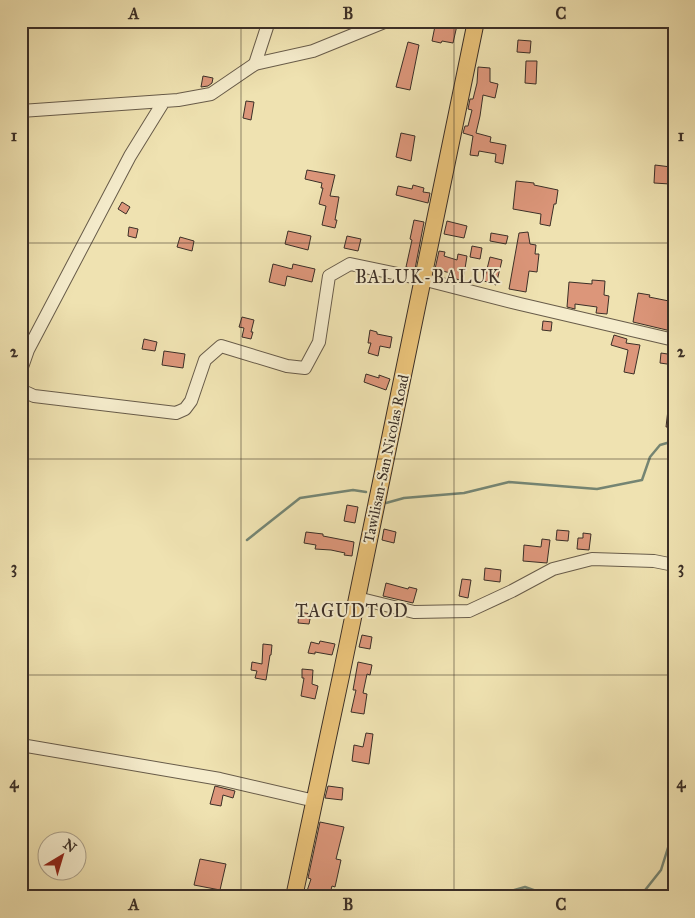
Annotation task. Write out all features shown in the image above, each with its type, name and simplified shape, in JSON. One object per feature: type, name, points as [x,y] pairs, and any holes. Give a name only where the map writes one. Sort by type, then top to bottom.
[{"type":"main road","name":"Tawilisan-San Nicolas Road","points":[[294,897],[358,598],[476,21]]},
{"type":"street","points":[[255,64],[269,21]]},
{"type":"street","points":[[21,111],[178,100],[210,94],[255,64],[313,51],[387,21]]},
{"type":"street","points":[[21,370],[25,349],[130,156],[164,101]]},
{"type":"street","points":[[21,390],[34,396],[176,413],[185,409],[192,401],[205,360],[221,346],[287,366],[305,368],[319,342],[329,276],[350,264],[422,279],[674,340]]},
{"type":"street","points":[[358,598],[414,612],[469,612],[553,569],[592,559],[654,562],[674,565]]},
{"type":"street","points":[[21,745],[220,780],[315,800]]},
{"type":"building","points":[[436,21],[458,21],[453,43],[432,41]]},
{"type":"building","points":[[518,40],[531,41],[530,53],[517,52]]},
{"type":"building","points":[[408,42],[419,45],[410,90],[396,87]]},
{"type":"building","points":[[526,61],[537,61],[536,84],[525,83]]},
{"type":"building","points":[[478,67],[490,68],[490,82],[498,84],[495,98],[483,95],[476,133],[491,137],[490,142],[506,145],[503,164],[495,162],[496,154],[479,151],[478,156],[470,155],[473,136],[463,133],[465,126],[468,126],[472,110],[468,109],[477,83]]},
{"type":"building","points":[[203,76],[213,78],[212,83],[201,87]]},
{"type":"building","points":[[246,101],[254,102],[251,120],[243,118]]},
{"type":"building","points":[[401,133],[415,136],[411,161],[396,157]]},
{"type":"building","points":[[655,165],[671,167],[670,184],[654,183]]},
{"type":"building","points":[[307,170],[335,175],[330,196],[339,197],[335,228],[322,225],[326,206],[319,204],[323,188],[321,188],[322,183],[305,179]]},
{"type":"building","points":[[516,181],[534,183],[534,185],[558,190],[550,226],[540,224],[541,214],[513,209]]},
{"type":"building","points":[[413,185],[424,188],[423,192],[430,193],[428,203],[396,195],[398,186],[412,189]]},
{"type":"building","points":[[122,202],[130,207],[126,214],[118,209]]},
{"type":"building","points":[[414,220],[424,222],[415,269],[406,267]]},
{"type":"building","points":[[447,221],[467,226],[464,238],[444,234]]},
{"type":"building","points":[[129,227],[138,229],[136,238],[128,236]]},
{"type":"building","points":[[288,231],[311,236],[308,250],[285,244]]},
{"type":"building","points":[[528,232],[530,244],[536,245],[535,254],[539,254],[537,272],[529,271],[526,292],[509,289],[519,233]]},
{"type":"building","points":[[491,233],[508,236],[506,244],[490,241]]},
{"type":"building","points":[[347,236],[361,239],[358,251],[344,248]]},
{"type":"building","points":[[180,237],[194,241],[192,251],[177,247]]},
{"type":"building","points":[[472,246],[482,248],[480,259],[470,257]]},
{"type":"building","points":[[439,251],[445,252],[444,256],[457,260],[458,254],[467,256],[463,281],[453,278],[454,274],[435,269]]},
{"type":"building","points":[[490,257],[502,260],[496,285],[484,281]]},
{"type":"building","points":[[273,264],[292,269],[293,264],[315,269],[312,282],[287,276],[285,286],[269,282]]},
{"type":"building","points":[[592,280],[605,281],[604,295],[609,296],[607,314],[596,313],[597,307],[575,304],[575,309],[567,307],[569,282],[592,284]]},
{"type":"building","points":[[638,293],[674,302],[671,331],[633,322]]},
{"type":"building","points":[[242,317],[254,320],[251,339],[242,337],[244,328],[239,327]]},
{"type":"building","points":[[543,321],[552,322],[551,331],[542,330]]},
{"type":"building","points":[[370,330],[377,332],[377,334],[392,337],[390,348],[380,346],[378,356],[368,353],[371,343],[368,343]]},
{"type":"building","points":[[614,335],[627,339],[626,343],[640,345],[634,374],[624,372],[628,350],[611,345]]},
{"type":"building","points":[[144,339],[157,342],[155,351],[142,349]]},
{"type":"building","points":[[164,351],[185,354],[183,368],[162,365]]},
{"type":"building","points":[[661,353],[674,355],[674,365],[660,363]]},
{"type":"building","points":[[366,374],[379,378],[379,375],[390,379],[386,390],[364,382]]},
{"type":"building","points":[[669,401],[674,401],[674,427],[666,427]]},
{"type":"building","points":[[347,505],[358,507],[355,523],[344,521]]},
{"type":"building","points":[[384,529],[396,532],[394,543],[382,540]]},
{"type":"building","points":[[557,530],[569,531],[568,541],[556,540]]},
{"type":"building","points":[[306,532],[323,534],[323,536],[354,542],[352,556],[331,550],[315,549],[316,545],[304,543]]},
{"type":"building","points":[[583,533],[591,534],[589,550],[577,549],[578,538],[583,538]]},
{"type":"building","points":[[542,539],[550,540],[547,563],[523,561],[524,545],[541,547]]},
{"type":"building","points":[[485,568],[501,570],[500,582],[484,580]]},
{"type":"building","points":[[462,579],[471,580],[468,598],[459,596]]},
{"type":"building","points":[[386,583],[408,589],[409,587],[417,589],[413,603],[383,596]]},
{"type":"building","points":[[299,612],[311,614],[309,624],[298,623]]},
{"type":"building","points":[[362,635],[372,637],[370,649],[359,647]]},
{"type":"building","points":[[320,641],[335,644],[332,655],[315,652],[315,654],[308,653],[311,642],[319,644]]},
{"type":"building","points":[[263,644],[272,645],[266,680],[255,678],[257,671],[251,670],[252,662],[262,664]]},
{"type":"building","points":[[358,662],[372,665],[370,675],[367,674],[363,693],[367,694],[364,714],[351,712],[356,690],[353,690]]},
{"type":"building","points":[[302,669],[313,670],[312,684],[318,686],[315,699],[301,696],[304,678],[302,678]]},
{"type":"building","points":[[366,733],[373,734],[369,764],[352,761],[354,745],[363,747]]},
{"type":"building","points":[[215,786],[235,791],[233,798],[223,795],[221,806],[210,804]]},
{"type":"building","points":[[328,786],[343,788],[342,800],[325,798]]},
{"type":"building","points":[[320,822],[344,827],[336,859],[341,860],[335,887],[332,886],[329,897],[305,897],[311,879],[308,878]]},
{"type":"building","points":[[200,859],[226,864],[220,890],[194,885]]},
{"type":"waterway","points":[[386,503],[404,498],[464,493],[509,482],[597,489],[642,480],[650,457],[660,445],[674,441]]},
{"type":"waterway","points":[[247,540],[300,498],[353,490],[366,492]]},
{"type":"waterway","points":[[636,897],[642,894],[661,870],[674,833]]},
{"type":"waterway","points":[[495,897],[525,887],[553,897]]},
{"type":"district","name":"BALUK-BALUK","points":[[428,277]]},
{"type":"district","name":"TAGUDTOD","points":[[352,611]]}]
